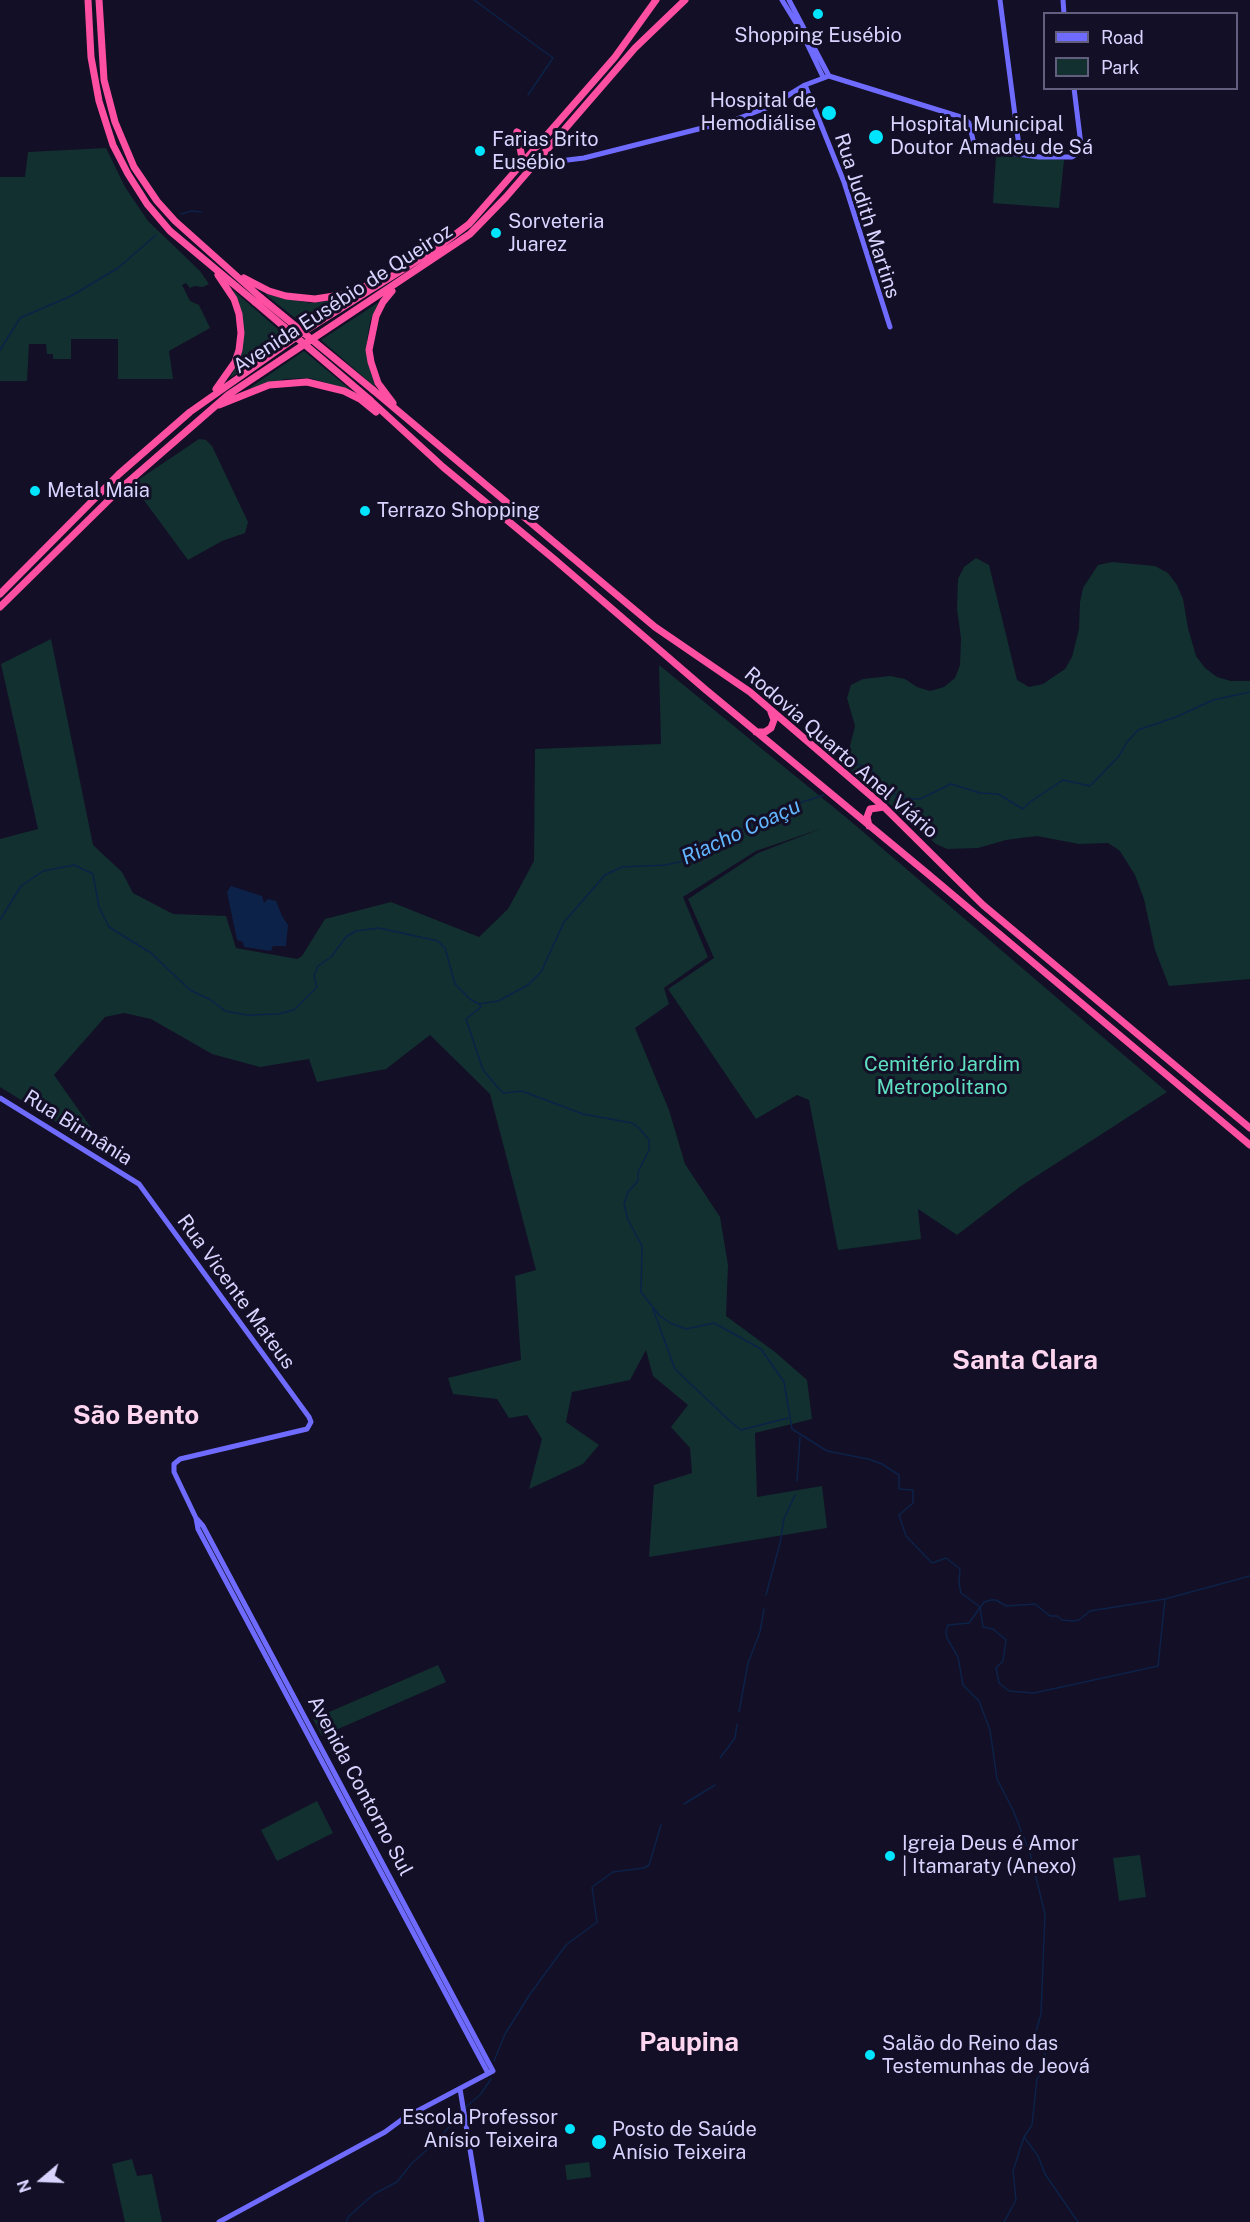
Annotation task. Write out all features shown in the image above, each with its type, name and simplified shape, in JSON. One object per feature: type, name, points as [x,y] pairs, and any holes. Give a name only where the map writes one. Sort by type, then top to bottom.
[{"type":"highway","points":[[88,0],[91,57],[96,90],[113,145],[137,189],[156,215],[170,231],[213,268],[258,299],[402,414]]},
{"type":"highway","points":[[99,0],[104,80],[115,122],[134,167],[157,201],[175,221],[258,299],[412,439]]},
{"type":"highway","name":"Avenida Eusébio de Queiroz","points":[[0,594],[119,474],[190,412],[317,324],[458,234],[493,198],[615,57],[656,0]]},
{"type":"highway","name":"Avenida Eusébio de Queiroz","points":[[0,607],[120,489],[228,395],[470,234],[537,162],[635,48],[683,1]]},
{"type":"highway","points":[[523,163],[517,132],[528,138],[542,141]]},
{"type":"highway","points":[[222,264],[269,291],[286,296],[315,299],[347,294],[403,269]]},
{"type":"highway","points":[[190,412],[225,379],[239,350],[240,323],[234,299],[213,268]]},
{"type":"highway","points":[[402,414],[378,383],[371,362],[370,340],[378,309],[387,295],[407,278]]},
{"type":"highway","points":[[212,408],[269,385],[291,382],[319,383],[360,399],[412,439]]},
{"type":"highway","name":"Rodovia Quarto Anel Viário","points":[[402,414],[656,627],[742,686],[884,807],[983,905],[1250,1129]]},
{"type":"highway","name":"Rodovia Quarto Anel Viário","points":[[412,439],[801,770],[1250,1145]]},
{"type":"highway","points":[[571,575],[579,562]]},
{"type":"highway","points":[[756,732],[765,732],[771,728],[774,720],[770,710]]},
{"type":"highway","points":[[869,826],[867,817],[870,809],[884,807]]},
{"type":"highway","points":[[1243,1140],[1250,1129]]},
{"type":"street","points":[[782,0],[826,77]]},
{"type":"street","points":[[789,0],[826,77]]},
{"type":"street","points":[[1000,0],[1020,154]]},
{"type":"street","points":[[537,162],[584,158],[734,120],[769,107],[805,85],[826,77],[964,118],[969,123],[974,144],[978,149],[1039,157],[1067,157],[1078,154],[1081,145],[1074,90]]},
{"type":"street","name":"Rua Judith Martins","points":[[805,85],[844,182],[888,326]]},
{"type":"street","name":"Rua Birmânia","points":[[0,1098],[139,1184]]},
{"type":"street","name":"Rua Vicente Mateus","points":[[139,1184],[309,1417]]},
{"type":"street","name":"Avenida Contorno Sul","points":[[309,1417],[310,1425],[303,1430],[176,1461],[173,1468],[209,1550],[490,2072],[460,2089]]},
{"type":"street","points":[[219,2222],[460,2089],[482,2222]]},
{"type":"green space","points":[[106,148],[125,187],[148,221],[200,271],[209,284],[190,288],[186,283],[182,285],[190,301],[199,305],[210,328],[169,351],[173,379],[118,379],[118,339],[71,339],[71,359],[53,359],[53,354],[47,354],[46,344],[29,344],[27,381],[0,381],[0,177],[25,177],[28,152]]},
{"type":"green space","points":[[996,156],[1064,160],[1059,208],[993,203]]},
{"type":"green space","points":[[233,290],[288,338],[230,378],[239,359],[243,341],[239,304]]},
{"type":"green space","points":[[265,294],[310,303],[348,299],[305,326]]},
{"type":"green space","points":[[379,302],[370,322],[367,340],[367,358],[375,387],[321,340]]},
{"type":"green space","points":[[304,351],[352,391],[310,378],[285,379],[248,389]]},
{"type":"green space","points":[[199,439],[206,440],[212,446],[248,522],[245,533],[222,541],[188,560],[132,484]]},
{"type":"green space","points":[[976,558],[989,565],[1017,680],[1029,687],[1043,684],[1065,669],[1072,657],[1079,629],[1083,588],[1098,565],[1112,562],[1155,566],[1168,573],[1183,599],[1196,656],[1205,668],[1217,677],[1231,681],[1250,681],[1250,979],[1169,986],[1155,950],[1144,899],[1135,875],[1120,851],[1108,843],[1079,844],[1037,836],[1006,840],[978,848],[947,849],[936,844],[841,762],[849,750],[855,726],[847,698],[851,685],[863,679],[890,676],[905,679],[917,687],[930,691],[944,687],[955,678],[960,665],[961,638],[957,609],[958,579],[964,567]]},
{"type":"green space","name":"Cemitério Jardim Metropolitano","points":[[51,639],[93,845],[122,872],[133,893],[173,914],[226,916],[236,948],[297,959],[302,956],[325,919],[391,902],[479,937],[508,909],[534,861],[535,749],[661,744],[659,665],[848,819],[1167,1092],[1021,1186],[957,1235],[918,1209],[921,1239],[838,1250],[809,1100],[797,1095],[756,1119],[668,989],[714,958],[688,899],[758,853],[823,828],[756,851],[683,897],[708,957],[664,988],[669,1004],[635,1028],[669,1110],[685,1164],[720,1217],[728,1265],[726,1316],[775,1352],[807,1380],[812,1419],[755,1433],[757,1497],[822,1486],[827,1528],[649,1557],[654,1485],[692,1473],[690,1448],[671,1427],[688,1405],[653,1376],[646,1350],[630,1380],[572,1392],[566,1422],[599,1445],[583,1464],[529,1489],[542,1439],[527,1415],[509,1418],[497,1399],[453,1394],[448,1378],[521,1360],[515,1276],[536,1270],[490,1094],[430,1035],[386,1069],[317,1082],[309,1059],[260,1067],[212,1054],[151,1019],[124,1013],[105,1017],[54,1075],[111,1156],[0,1087],[0,839],[38,829],[1,664]]},
{"type":"green space","points":[[438,1665],[446,1682],[322,1736],[313,1719]]},
{"type":"green space","points":[[317,1801],[333,1833],[277,1861],[261,1830]]},
{"type":"green space","points":[[1140,1855],[1146,1897],[1119,1901],[1113,1858]]},
{"type":"green space","points":[[132,2159],[137,2176],[152,2174],[162,2222],[125,2222],[112,2164]]},
{"type":"green space","points":[[589,2162],[591,2177],[567,2180],[565,2165]]},
{"type":"water","points":[[231,886],[262,896],[264,903],[268,899],[276,901],[288,925],[286,946],[273,946],[271,951],[244,947],[243,942],[237,940],[227,892]]},
{"type":"waterway","points":[[474,0],[553,58],[528,95]]},
{"type":"waterway","points":[[181,214],[192,211],[201,212]]},
{"type":"waterway","points":[[0,350],[20,318],[71,296],[118,268],[156,235]]},
{"type":"waterway","name":"Riacho Coaçu","points":[[848,763],[870,767],[879,783],[900,798],[920,799],[951,784],[980,793],[998,794],[1023,809],[1063,780],[1090,786],[1119,756],[1127,742],[1138,730],[1176,717],[1213,700],[1250,692]]},
{"type":"waterway","name":"Riacho Coaçu","points":[[0,920],[21,886],[43,871],[74,865],[93,874],[99,907],[109,927],[151,953],[190,990],[211,1000],[225,1011],[247,1015],[278,1014],[294,1010],[317,987],[314,976],[318,966],[331,957],[346,937],[356,931],[379,928],[438,941],[445,948],[455,984],[470,999],[479,1004],[498,1001],[528,985],[541,972],[564,922],[605,875],[622,867],[666,865],[692,859],[709,844],[799,803],[824,795]]},
{"type":"waterway","points":[[479,1004],[481,1007],[466,1019],[483,1070],[500,1090],[504,1093],[522,1091],[583,1114],[632,1123],[649,1140],[649,1150],[638,1172],[638,1181],[628,1192],[624,1203],[628,1220],[642,1246],[641,1292],[659,1315],[670,1323],[686,1329],[714,1323],[761,1349],[784,1382],[792,1429],[827,1451],[882,1464],[899,1475],[899,1489],[913,1490],[913,1503],[899,1515],[906,1536],[932,1563],[946,1558],[960,1569],[961,1593],[980,1607],[983,1627],[993,1629],[1006,1640],[1003,1661],[996,1668],[999,1683],[1009,1691],[1034,1693],[1158,1666],[1165,1599]]},
{"type":"waterway","points":[[653,1309],[675,1369],[733,1424],[741,1430],[788,1418]]},
{"type":"waterway","points":[[797,1481],[800,1437]]},
{"type":"waterway","points":[[766,1595],[784,1519],[795,1495]]},
{"type":"waterway","points":[[1004,2222],[1016,2200],[1013,2171],[1024,2137],[1032,2125],[1037,2078],[1050,2067],[1036,2031],[1041,2014],[1045,1914],[1030,1853],[1013,1810],[997,1779],[990,1730],[979,1701],[963,1685],[958,1657],[947,1638],[948,1625],[969,1623],[984,1602],[991,1600],[996,1600],[1006,1606],[1035,1604],[1050,1616],[1073,1621],[1079,1620],[1090,1611],[1165,1599],[1250,1576]]},
{"type":"waterway","points":[[739,1712],[748,1663],[760,1632],[764,1609]]},
{"type":"waterway","points":[[720,1758],[735,1738],[737,1724]]},
{"type":"waterway","points":[[684,1804],[715,1785]]},
{"type":"waterway","points":[[494,2061],[505,2034],[530,1994],[566,1945],[597,1922],[592,1887],[613,1872],[644,1868],[649,1865],[661,1825]]},
{"type":"waterway","points":[[466,2107],[480,2095],[491,2079]]},
{"type":"waterway","points":[[346,2222],[349,2216],[374,2194],[397,2182],[412,2163],[437,2141],[460,2114]]},
{"type":"waterway","points":[[1024,2137],[1038,2156],[1045,2174],[1078,2222]]},
{"type":"place","name":"Shopping Eusébio","points":[[818,14]]},
{"type":"place","name":"Hospital de Hemodiálise","points":[[829,113]]},
{"type":"place","name":"Hospital Municipal Doutor Amadeu de Sá","points":[[876,137]]},
{"type":"place","name":"Farias Brito Eusébio","points":[[480,151]]},
{"type":"place","name":"Sorveteria Juarez","points":[[496,233]]},
{"type":"place","name":"Metal Maia","points":[[35,491]]},
{"type":"place","name":"Terrazo Shopping","points":[[365,511]]},
{"type":"place","name":"Igreja Deus é Amor | Itamaraty (Anexo)","points":[[890,1856]]},
{"type":"place","name":"Salão do Reino das Testemunhas de Jeová","points":[[870,2055]]},
{"type":"place","name":"Escola Professor Anísio Teixeira","points":[[570,2129]]},
{"type":"place","name":"Posto de Saúde Anísio Teixeira","points":[[599,2142]]},
{"type":"district","name":"Santa Clara","points":[[1025,1361]]},
{"type":"district","name":"São Bento","points":[[136,1416]]},
{"type":"district","name":"Paupina","points":[[689,2043]]}]
